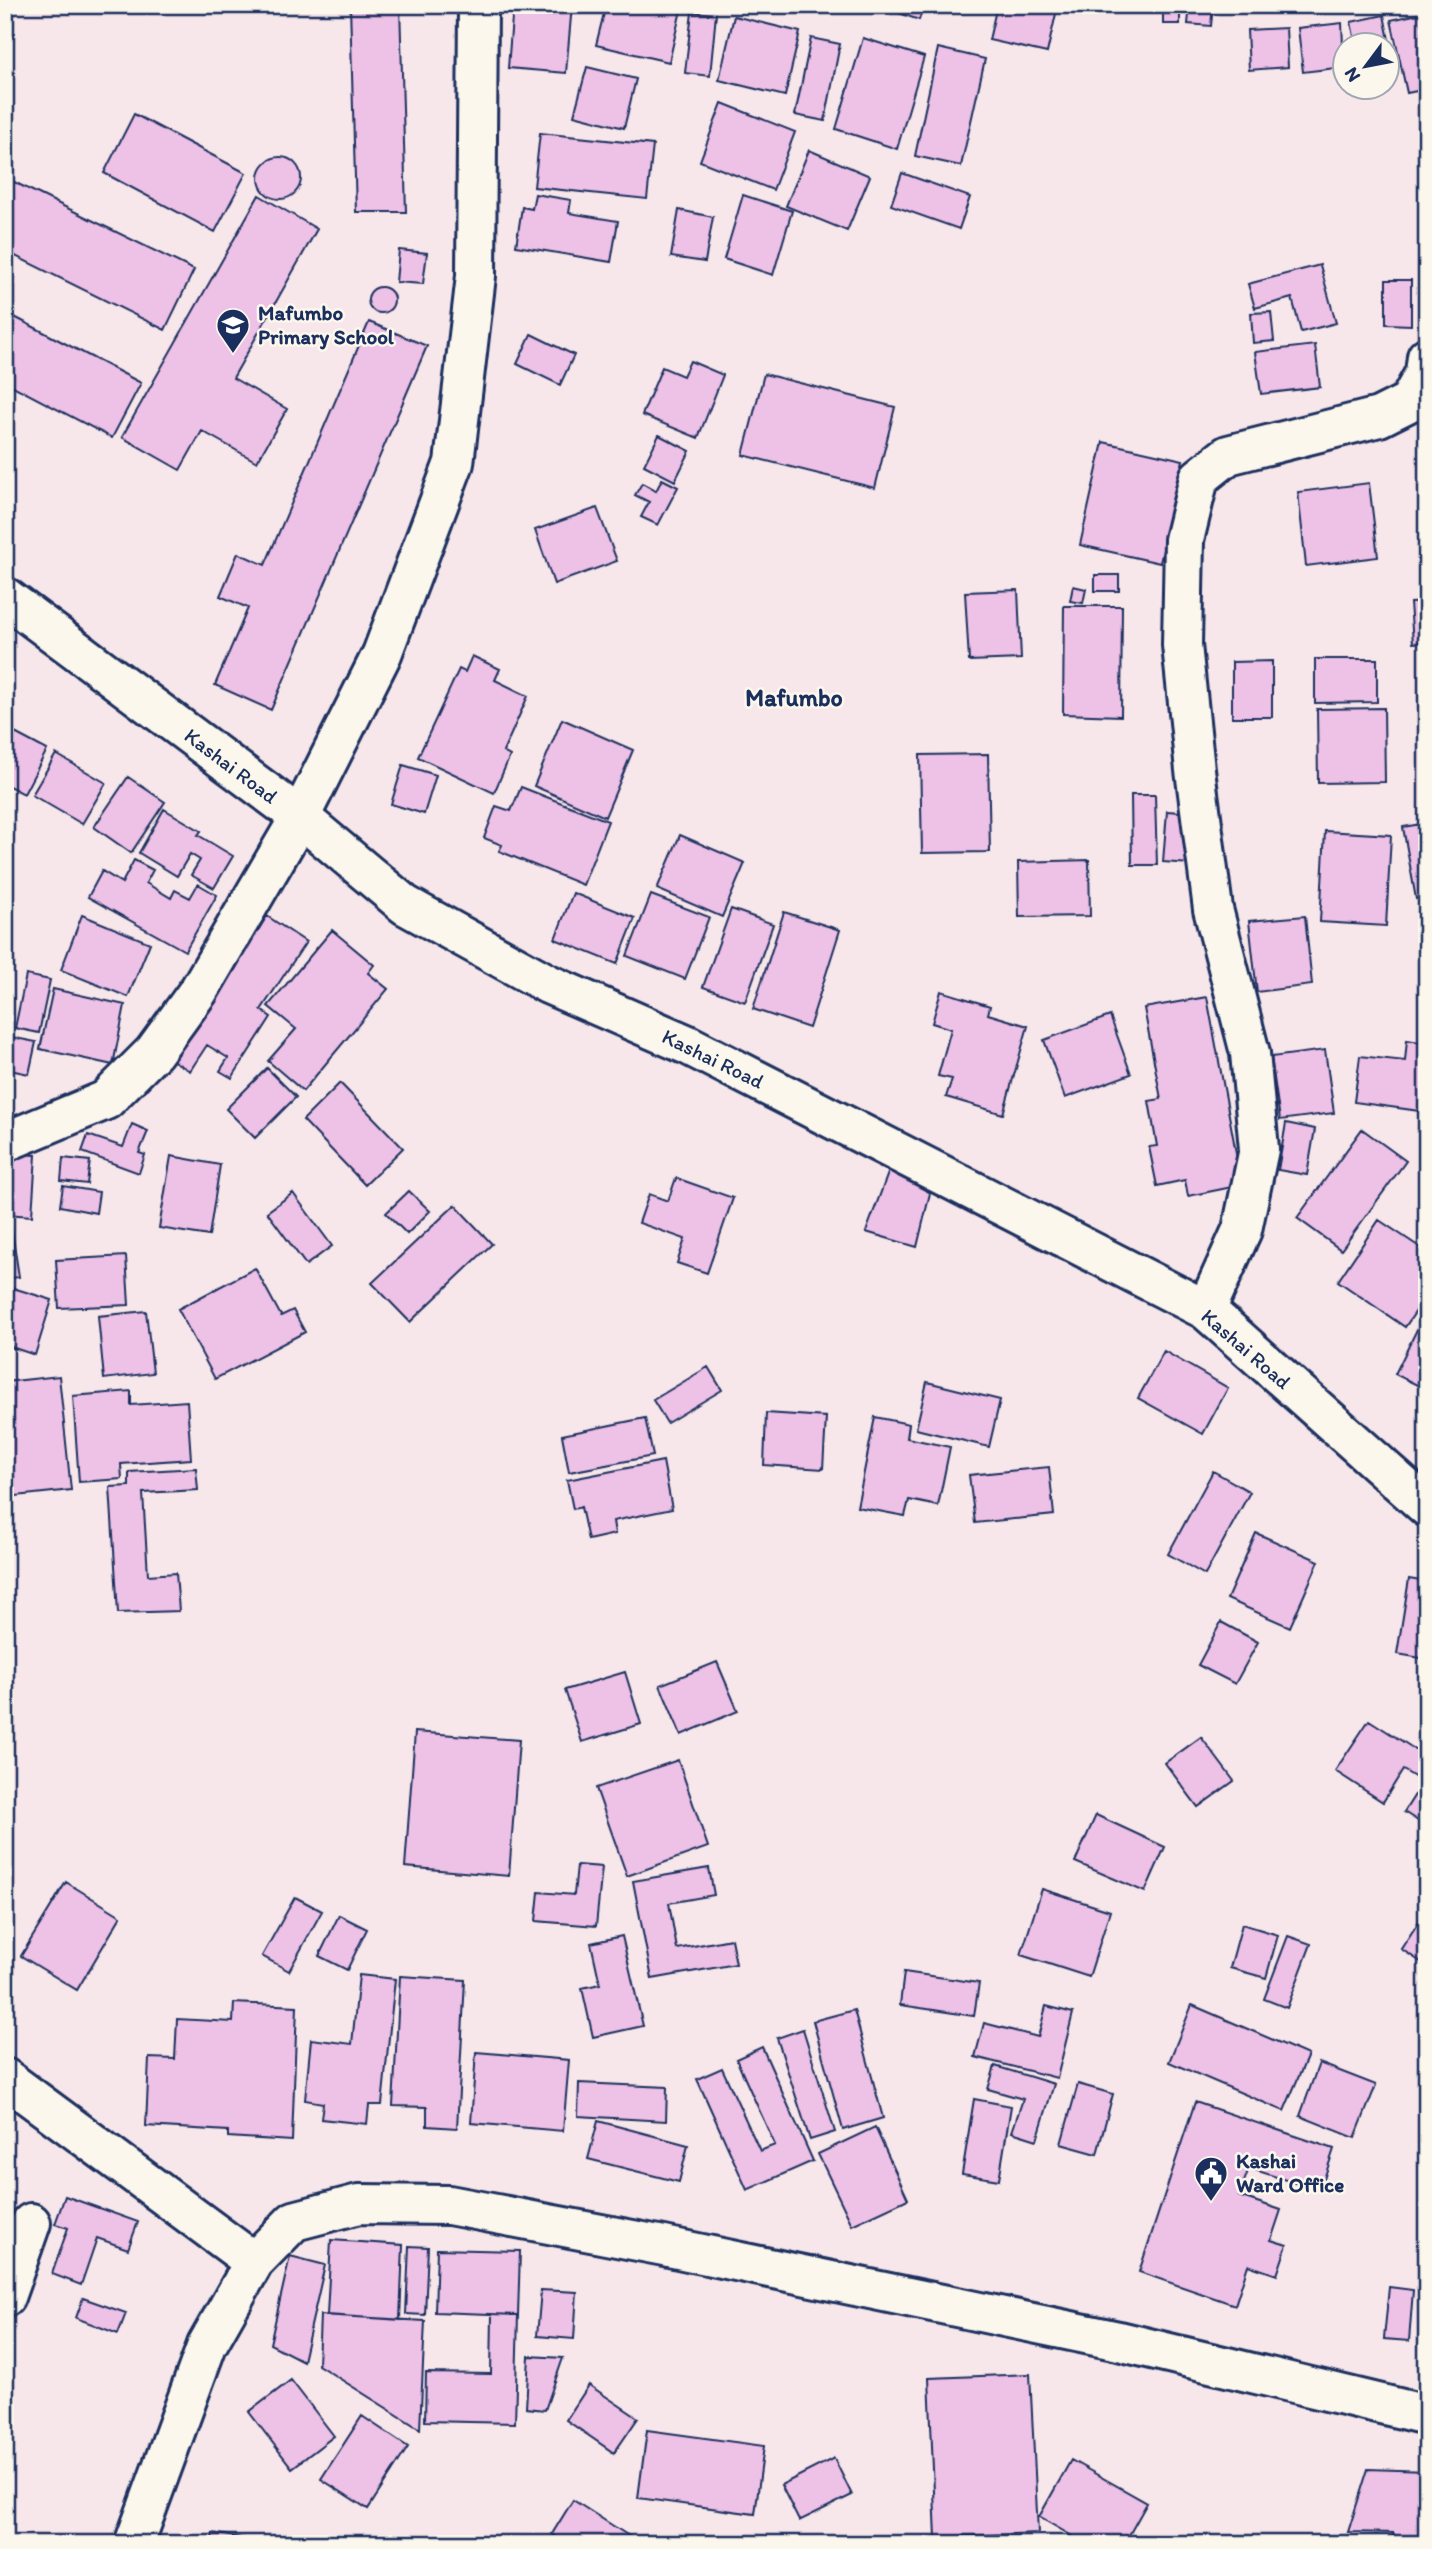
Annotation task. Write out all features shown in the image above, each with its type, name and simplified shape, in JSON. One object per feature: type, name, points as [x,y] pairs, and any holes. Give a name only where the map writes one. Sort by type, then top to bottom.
[{"type":"street","points":[[5,1142],[106,1100],[154,1052],[199,990],[300,817],[382,654],[454,463],[476,276],[478,5]]},
{"type":"street","points":[[1206,1310],[1241,1230],[1259,1149],[1250,1053],[1213,909],[1195,770],[1182,645],[1184,540],[1199,478],[1228,455],[1379,417],[1409,402],[1424,373],[1427,357]]},
{"type":"street","name":"Kashai Road","points":[[5,597],[300,817],[405,905],[548,984],[688,1045],[1206,1310],[1427,1507]]},
{"type":"street","points":[[5,2078],[254,2262]]},
{"type":"street","points":[[134,2544],[207,2345],[254,2262],[295,2221],[359,2204],[449,2205],[678,2248],[1106,2338],[1427,2415]]},
{"type":"street","points":[[5,2297],[30,2223]]},
{"type":"building","points":[[350,5],[400,5],[406,212],[356,212]]},
{"type":"building","points":[[513,5],[572,5],[566,73],[508,68]]},
{"type":"building","points":[[606,5],[661,5],[681,10],[669,62],[596,45]]},
{"type":"building","points":[[876,5],[924,5],[919,20]]},
{"type":"building","points":[[997,5],[1058,5],[1047,53],[989,40]]},
{"type":"building","points":[[1163,5],[1180,5],[1180,24],[1163,24]]},
{"type":"building","points":[[1190,5],[1213,5],[1211,26],[1188,24]]},
{"type":"building","points":[[692,12],[716,14],[710,76],[685,73]]},
{"type":"building","points":[[1427,12],[1427,89],[1407,93],[1400,61],[1400,32],[1394,32],[1391,20]]},
{"type":"building","points":[[1384,15],[1387,32],[1353,32],[1351,22]]},
{"type":"building","points":[[734,16],[800,32],[785,96],[719,80]]},
{"type":"building","points":[[1342,23],[1342,32],[1330,32],[1330,69],[1303,72],[1298,28]]},
{"type":"building","points":[[1286,28],[1288,67],[1249,70],[1247,30]]},
{"type":"building","points":[[811,38],[840,44],[825,121],[795,115]]},
{"type":"building","points":[[863,38],[924,57],[897,149],[836,129]]},
{"type":"building","points":[[938,48],[985,59],[961,166],[915,156]]},
{"type":"building","points":[[587,67],[636,79],[624,128],[574,115]]},
{"type":"building","points":[[722,103],[795,132],[773,190],[700,161]]},
{"type":"building","points":[[134,114],[246,173],[215,232],[104,173]]},
{"type":"building","points":[[540,133],[653,145],[647,199],[534,187]]},
{"type":"building","points":[[809,150],[870,176],[847,231],[786,206]]},
{"type":"building","points":[[280,157],[295,163],[301,178],[295,193],[280,199],[265,193],[259,178],[265,163]]},
{"type":"building","points":[[902,173],[970,197],[959,229],[891,205]]},
{"type":"building","points":[[12,181],[194,270],[165,330],[5,251],[5,194]]},
{"type":"building","points":[[535,194],[571,200],[569,213],[618,221],[611,262],[516,246],[522,207],[532,209]]},
{"type":"building","points":[[259,195],[317,229],[233,378],[287,409],[257,462],[202,431],[180,470],[122,437]]},
{"type":"building","points":[[743,195],[792,211],[773,275],[724,259]]},
{"type":"building","points":[[679,210],[713,217],[705,262],[671,257]]},
{"type":"building","points":[[399,250],[427,253],[423,284],[396,282]]},
{"type":"building","points":[[1320,265],[1336,323],[1301,332],[1292,298],[1255,308],[1248,284]]},
{"type":"building","points":[[1386,280],[1411,280],[1411,325],[1386,324]]},
{"type":"building","points":[[381,287],[391,290],[394,300],[391,310],[381,313],[371,310],[368,300],[371,290]]},
{"type":"building","points":[[5,312],[141,383],[112,438],[5,382]]},
{"type":"building","points":[[1271,312],[1274,341],[1253,343],[1251,313]]},
{"type":"building","points":[[369,322],[427,346],[271,710],[215,685],[248,608],[220,596],[238,553],[265,565]]},
{"type":"building","points":[[531,334],[574,355],[560,385],[517,364]]},
{"type":"building","points":[[1315,345],[1320,387],[1261,394],[1255,352]]},
{"type":"building","points":[[690,361],[723,375],[698,438],[642,415],[662,367],[683,376]]},
{"type":"building","points":[[764,374],[895,407],[875,488],[743,455]]},
{"type":"building","points":[[659,435],[690,451],[675,481],[644,465]]},
{"type":"building","points":[[1103,442],[1183,460],[1160,563],[1080,545]]},
{"type":"building","points":[[662,479],[678,487],[658,525],[641,517],[649,502],[635,495],[642,483],[656,491]]},
{"type":"building","points":[[1369,483],[1378,557],[1306,566],[1298,492]]},
{"type":"building","points":[[597,508],[617,561],[554,584],[535,530]]},
{"type":"building","points":[[1095,575],[1119,575],[1119,591],[1095,591]]},
{"type":"building","points":[[1073,586],[1086,589],[1083,603],[1070,601]]},
{"type":"building","points":[[1018,590],[1021,659],[969,661],[965,592]]},
{"type":"building","points":[[1427,602],[1427,642],[1413,643],[1410,603]]},
{"type":"building","points":[[1064,606],[1122,606],[1121,716],[1063,714]]},
{"type":"building","points":[[472,656],[500,669],[495,680],[528,696],[503,752],[510,756],[494,793],[418,757],[459,669],[465,672]]},
{"type":"building","points":[[1315,659],[1377,659],[1377,702],[1315,703]]},
{"type":"building","points":[[1272,661],[1272,717],[1232,717],[1232,662]]},
{"type":"building","points":[[1384,708],[1385,782],[1318,783],[1317,709]]},
{"type":"building","points":[[562,719],[633,750],[605,817],[534,786]]},
{"type":"building","points":[[13,732],[47,750],[24,794],[5,784],[5,746]]},
{"type":"building","points":[[56,754],[106,783],[82,824],[32,795]]},
{"type":"building","points":[[988,754],[990,852],[922,853],[920,755]]},
{"type":"building","points":[[403,765],[436,775],[424,814],[391,804]]},
{"type":"building","points":[[128,777],[165,802],[131,853],[94,827]]},
{"type":"building","points":[[521,787],[608,821],[583,885],[499,851],[502,845],[484,838],[496,806],[511,811]]},
{"type":"building","points":[[1131,795],[1155,795],[1157,865],[1132,865]]},
{"type":"building","points":[[164,809],[201,831],[198,835],[233,856],[214,888],[191,875],[200,860],[190,854],[177,876],[139,853]]},
{"type":"building","points":[[1167,811],[1194,813],[1191,864],[1163,862]]},
{"type":"building","points":[[1427,823],[1427,897],[1416,899],[1403,827]]},
{"type":"building","points":[[1325,831],[1391,835],[1386,926],[1320,922]]},
{"type":"building","points":[[680,835],[745,863],[722,917],[657,889]]},
{"type":"building","points":[[134,860],[153,870],[146,883],[171,898],[175,890],[190,898],[198,884],[217,895],[185,951],[88,897],[102,871],[122,883]]},
{"type":"building","points":[[1089,860],[1090,916],[1019,917],[1018,862]]},
{"type":"building","points":[[573,893],[635,918],[617,964],[555,939]]},
{"type":"building","points":[[651,895],[709,917],[685,979],[627,956]]},
{"type":"building","points":[[731,909],[773,924],[745,1002],[703,987]]},
{"type":"building","points":[[784,912],[840,930],[809,1028],[753,1009]]},
{"type":"building","points":[[82,915],[150,943],[128,997],[61,970]]},
{"type":"building","points":[[267,916],[306,942],[261,1010],[271,1017],[232,1078],[220,1071],[228,1058],[207,1045],[190,1071],[172,1060]]},
{"type":"building","points":[[1305,916],[1312,985],[1257,992],[1249,921]]},
{"type":"building","points":[[332,930],[374,965],[368,973],[388,989],[303,1091],[268,1061],[296,1029],[268,1006]]},
{"type":"building","points":[[26,975],[50,980],[39,1033],[15,1028]]},
{"type":"building","points":[[53,989],[125,1005],[113,1065],[40,1049]]},
{"type":"building","points":[[941,991],[990,1006],[988,1014],[1028,1026],[1003,1114],[946,1097],[952,1079],[938,1076],[951,1029],[932,1023]]},
{"type":"building","points":[[1207,997],[1242,1185],[1188,1196],[1185,1180],[1157,1186],[1149,1147],[1157,1146],[1149,1101],[1161,1099],[1144,1008]]},
{"type":"building","points":[[1110,1016],[1131,1074],[1065,1098],[1044,1040]]},
{"type":"building","points":[[5,1036],[36,1042],[29,1074],[5,1069]]},
{"type":"building","points":[[1407,1040],[1427,1043],[1427,1112],[1354,1102],[1360,1056],[1405,1061]]},
{"type":"building","points":[[1325,1050],[1334,1113],[1280,1120],[1271,1057]]},
{"type":"building","points":[[267,1068],[296,1097],[255,1138],[226,1109]]},
{"type":"building","points":[[340,1083],[403,1148],[365,1185],[303,1120]]},
{"type":"building","points":[[1286,1123],[1315,1129],[1307,1175],[1278,1170]]},
{"type":"building","points":[[132,1124],[148,1131],[139,1153],[145,1155],[139,1173],[82,1152],[88,1135],[123,1147]]},
{"type":"building","points":[[1362,1129],[1406,1161],[1341,1250],[1297,1218]]},
{"type":"building","points":[[5,1153],[36,1155],[32,1216],[5,1214]]},
{"type":"building","points":[[171,1156],[220,1165],[209,1236],[159,1228]]},
{"type":"building","points":[[63,1158],[90,1161],[87,1184],[61,1181]]},
{"type":"building","points":[[890,1168],[931,1189],[917,1247],[866,1232]]},
{"type":"building","points":[[676,1178],[733,1198],[707,1273],[677,1263],[685,1239],[639,1223],[649,1194],[668,1201]]},
{"type":"building","points":[[63,1186],[99,1192],[96,1213],[60,1206]]},
{"type":"building","points":[[409,1191],[430,1211],[407,1234],[386,1213]]},
{"type":"building","points":[[293,1193],[332,1246],[306,1265],[267,1212]]},
{"type":"building","points":[[455,1205],[492,1244],[410,1322],[372,1283]]},
{"type":"building","points":[[1379,1220],[1427,1252],[1427,1295],[1405,1327],[1338,1281]]},
{"type":"building","points":[[5,1224],[11,1224],[19,1277],[5,1279]]},
{"type":"building","points":[[126,1256],[129,1305],[59,1308],[56,1260]]},
{"type":"building","points":[[255,1268],[281,1316],[293,1310],[305,1332],[215,1379],[178,1309]]},
{"type":"building","points":[[13,1288],[52,1300],[35,1355],[5,1345],[5,1312]]},
{"type":"building","points":[[1427,1309],[1427,1390],[1395,1374]]},
{"type":"building","points":[[146,1311],[153,1373],[104,1379],[98,1316]]},
{"type":"building","points":[[1164,1351],[1228,1388],[1203,1434],[1138,1398]]},
{"type":"building","points":[[708,1367],[722,1390],[667,1423],[653,1400]]},
{"type":"building","points":[[59,1376],[71,1490],[7,1497],[5,1382]]},
{"type":"building","points":[[927,1382],[1000,1400],[989,1447],[916,1429]]},
{"type":"building","points":[[131,1391],[131,1405],[187,1401],[191,1459],[121,1464],[122,1479],[79,1482],[73,1396]]},
{"type":"building","points":[[766,1413],[826,1417],[823,1469],[764,1465]]},
{"type":"building","points":[[875,1417],[909,1424],[907,1438],[950,1447],[938,1506],[909,1500],[905,1516],[857,1507]]},
{"type":"building","points":[[645,1418],[653,1456],[569,1472],[562,1435]]},
{"type":"building","points":[[663,1461],[672,1509],[613,1521],[615,1534],[588,1540],[581,1507],[573,1509],[567,1480]]},
{"type":"building","points":[[1049,1467],[1054,1515],[975,1523],[969,1475]]},
{"type":"building","points":[[196,1468],[198,1490],[143,1493],[148,1575],[176,1573],[179,1611],[118,1613],[110,1487],[129,1486],[129,1472]]},
{"type":"building","points":[[1213,1471],[1250,1492],[1205,1575],[1168,1554]]},
{"type":"building","points":[[1256,1533],[1319,1561],[1290,1627],[1227,1599]]},
{"type":"building","points":[[1409,1579],[1427,1582],[1427,1659],[1397,1654]]},
{"type":"building","points":[[1221,1622],[1258,1642],[1235,1684],[1198,1665]]},
{"type":"building","points":[[717,1662],[738,1711],[681,1735],[660,1685]]},
{"type":"building","points":[[625,1672],[641,1724],[582,1742],[565,1690]]},
{"type":"building","points":[[1369,1720],[1427,1757],[1427,1808],[1418,1821],[1404,1812],[1423,1782],[1403,1770],[1383,1802],[1335,1771]]},
{"type":"building","points":[[415,1732],[519,1740],[509,1876],[405,1867]]},
{"type":"building","points":[[1201,1737],[1234,1781],[1198,1807],[1165,1763]]},
{"type":"building","points":[[678,1760],[708,1847],[627,1876],[596,1788]]},
{"type":"building","points":[[1096,1815],[1165,1847],[1145,1892],[1075,1862]]},
{"type":"building","points":[[577,1865],[602,1867],[596,1926],[536,1921],[539,1892],[574,1895]]},
{"type":"building","points":[[709,1868],[714,1895],[669,1903],[677,1949],[731,1939],[736,1964],[652,1979],[633,1881]]},
{"type":"building","points":[[66,1882],[121,1916],[77,1990],[21,1956]]},
{"type":"building","points":[[1042,1889],[1110,1911],[1089,1977],[1021,1955]]},
{"type":"building","points":[[295,1897],[322,1911],[289,1971],[262,1956]]},
{"type":"building","points":[[1427,1909],[1427,1966],[1401,1949]]},
{"type":"building","points":[[339,1915],[367,1929],[347,1970],[319,1956]]},
{"type":"building","points":[[1242,1924],[1278,1935],[1266,1978],[1230,1968]]},
{"type":"building","points":[[622,1936],[643,2026],[593,2037],[582,1988],[600,1984],[591,1943]]},
{"type":"building","points":[[1288,1936],[1311,1944],[1287,2008],[1264,1999]]},
{"type":"building","points":[[904,1972],[979,1983],[974,2016],[900,2005]]},
{"type":"building","points":[[359,1975],[395,1979],[382,2105],[369,2105],[367,2124],[321,2119],[323,2103],[305,2100],[311,2039],[352,2044]]},
{"type":"building","points":[[400,1976],[465,1980],[457,2128],[427,2126],[427,2107],[393,2106]]},
{"type":"building","points":[[234,2003],[297,2006],[292,2141],[228,2137],[228,2131],[146,2126],[149,2058],[175,2059],[177,2019],[233,2022]]},
{"type":"building","points":[[1192,2005],[1308,2055],[1284,2111],[1169,2062]]},
{"type":"building","points":[[1046,2006],[1073,2013],[1057,2078],[975,2057],[984,2023],[1038,2037]]},
{"type":"building","points":[[854,2010],[883,2118],[843,2130],[813,2021]]},
{"type":"building","points":[[803,2029],[835,2132],[810,2140],[777,2038]]},
{"type":"building","points":[[762,2047],[813,2161],[747,2190],[697,2079],[722,2068],[760,2151],[775,2145],[736,2059]]},
{"type":"building","points":[[476,2052],[569,2060],[563,2131],[471,2123]]},
{"type":"building","points":[[1319,2063],[1376,2085],[1355,2138],[1300,2116]]},
{"type":"building","points":[[995,2066],[1054,2084],[1037,2140],[1012,2132],[1023,2099],[988,2089]]},
{"type":"building","points":[[579,2083],[667,2087],[666,2121],[578,2116]]},
{"type":"building","points":[[1078,2084],[1113,2094],[1097,2154],[1061,2144]]},
{"type":"building","points":[[974,2099],[1011,2106],[999,2180],[962,2174]]},
{"type":"building","name":"Kashai Ward Office","points":[[1195,2102],[1334,2149],[1320,2191],[1249,2168],[1239,2196],[1281,2210],[1271,2240],[1287,2245],[1277,2275],[1248,2265],[1235,2305],[1139,2272]]},
{"type":"building","points":[[598,2121],[688,2145],[679,2182],[588,2159]]},
{"type":"building","points":[[875,2127],[908,2199],[852,2225],[818,2154]]},
{"type":"building","points":[[65,2196],[138,2222],[128,2249],[97,2238],[81,2285],[52,2274],[68,2228],[55,2224]]},
{"type":"building","points":[[331,2240],[403,2245],[400,2320],[327,2315]]},
{"type":"building","points":[[409,2246],[428,2247],[425,2315],[406,2314]]},
{"type":"building","points":[[437,2249],[520,2251],[518,2315],[435,2312]]},
{"type":"building","points":[[290,2256],[325,2265],[303,2361],[270,2344]]},
{"type":"building","points":[[1389,2287],[1413,2290],[1409,2341],[1384,2339]]},
{"type":"building","points":[[541,2290],[577,2292],[574,2339],[537,2336]]},
{"type":"building","points":[[83,2298],[126,2313],[118,2334],[76,2318]]},
{"type":"building","points":[[320,2315],[425,2321],[420,2429],[318,2365]]},
{"type":"building","points":[[492,2315],[518,2315],[515,2423],[425,2421],[426,2373],[491,2374]]},
{"type":"building","points":[[529,2356],[563,2358],[545,2410],[526,2408]]},
{"type":"building","points":[[1030,2374],[1038,2533],[936,2537],[929,2378]]},
{"type":"building","points":[[291,2380],[334,2436],[292,2468],[249,2412]]},
{"type":"building","points":[[589,2385],[638,2418],[614,2453],[566,2420]]},
{"type":"building","points":[[362,2416],[408,2447],[368,2509],[321,2479]]},
{"type":"building","points":[[647,2430],[764,2446],[755,2514],[638,2498]]},
{"type":"building","points":[[834,2458],[852,2495],[799,2521],[781,2485]]},
{"type":"building","points":[[1071,2460],[1147,2503],[1124,2544],[1086,2544],[1039,2517]]},
{"type":"building","points":[[1368,2469],[1427,2471],[1427,2544],[1392,2544],[1393,2533],[1348,2532]]},
{"type":"building","points":[[573,2500],[635,2540],[633,2544],[568,2544],[552,2534]]},
{"type":"building","points":[[213,2533],[274,2544],[211,2544]]},
{"type":"place","name":"Mafumbo Primary School","points":[[233,355]]},
{"type":"place","name":"Kashai Ward Office","points":[[1211,2203]]},
{"type":"district","name":"Mafumbo","points":[[794,698]]}]
